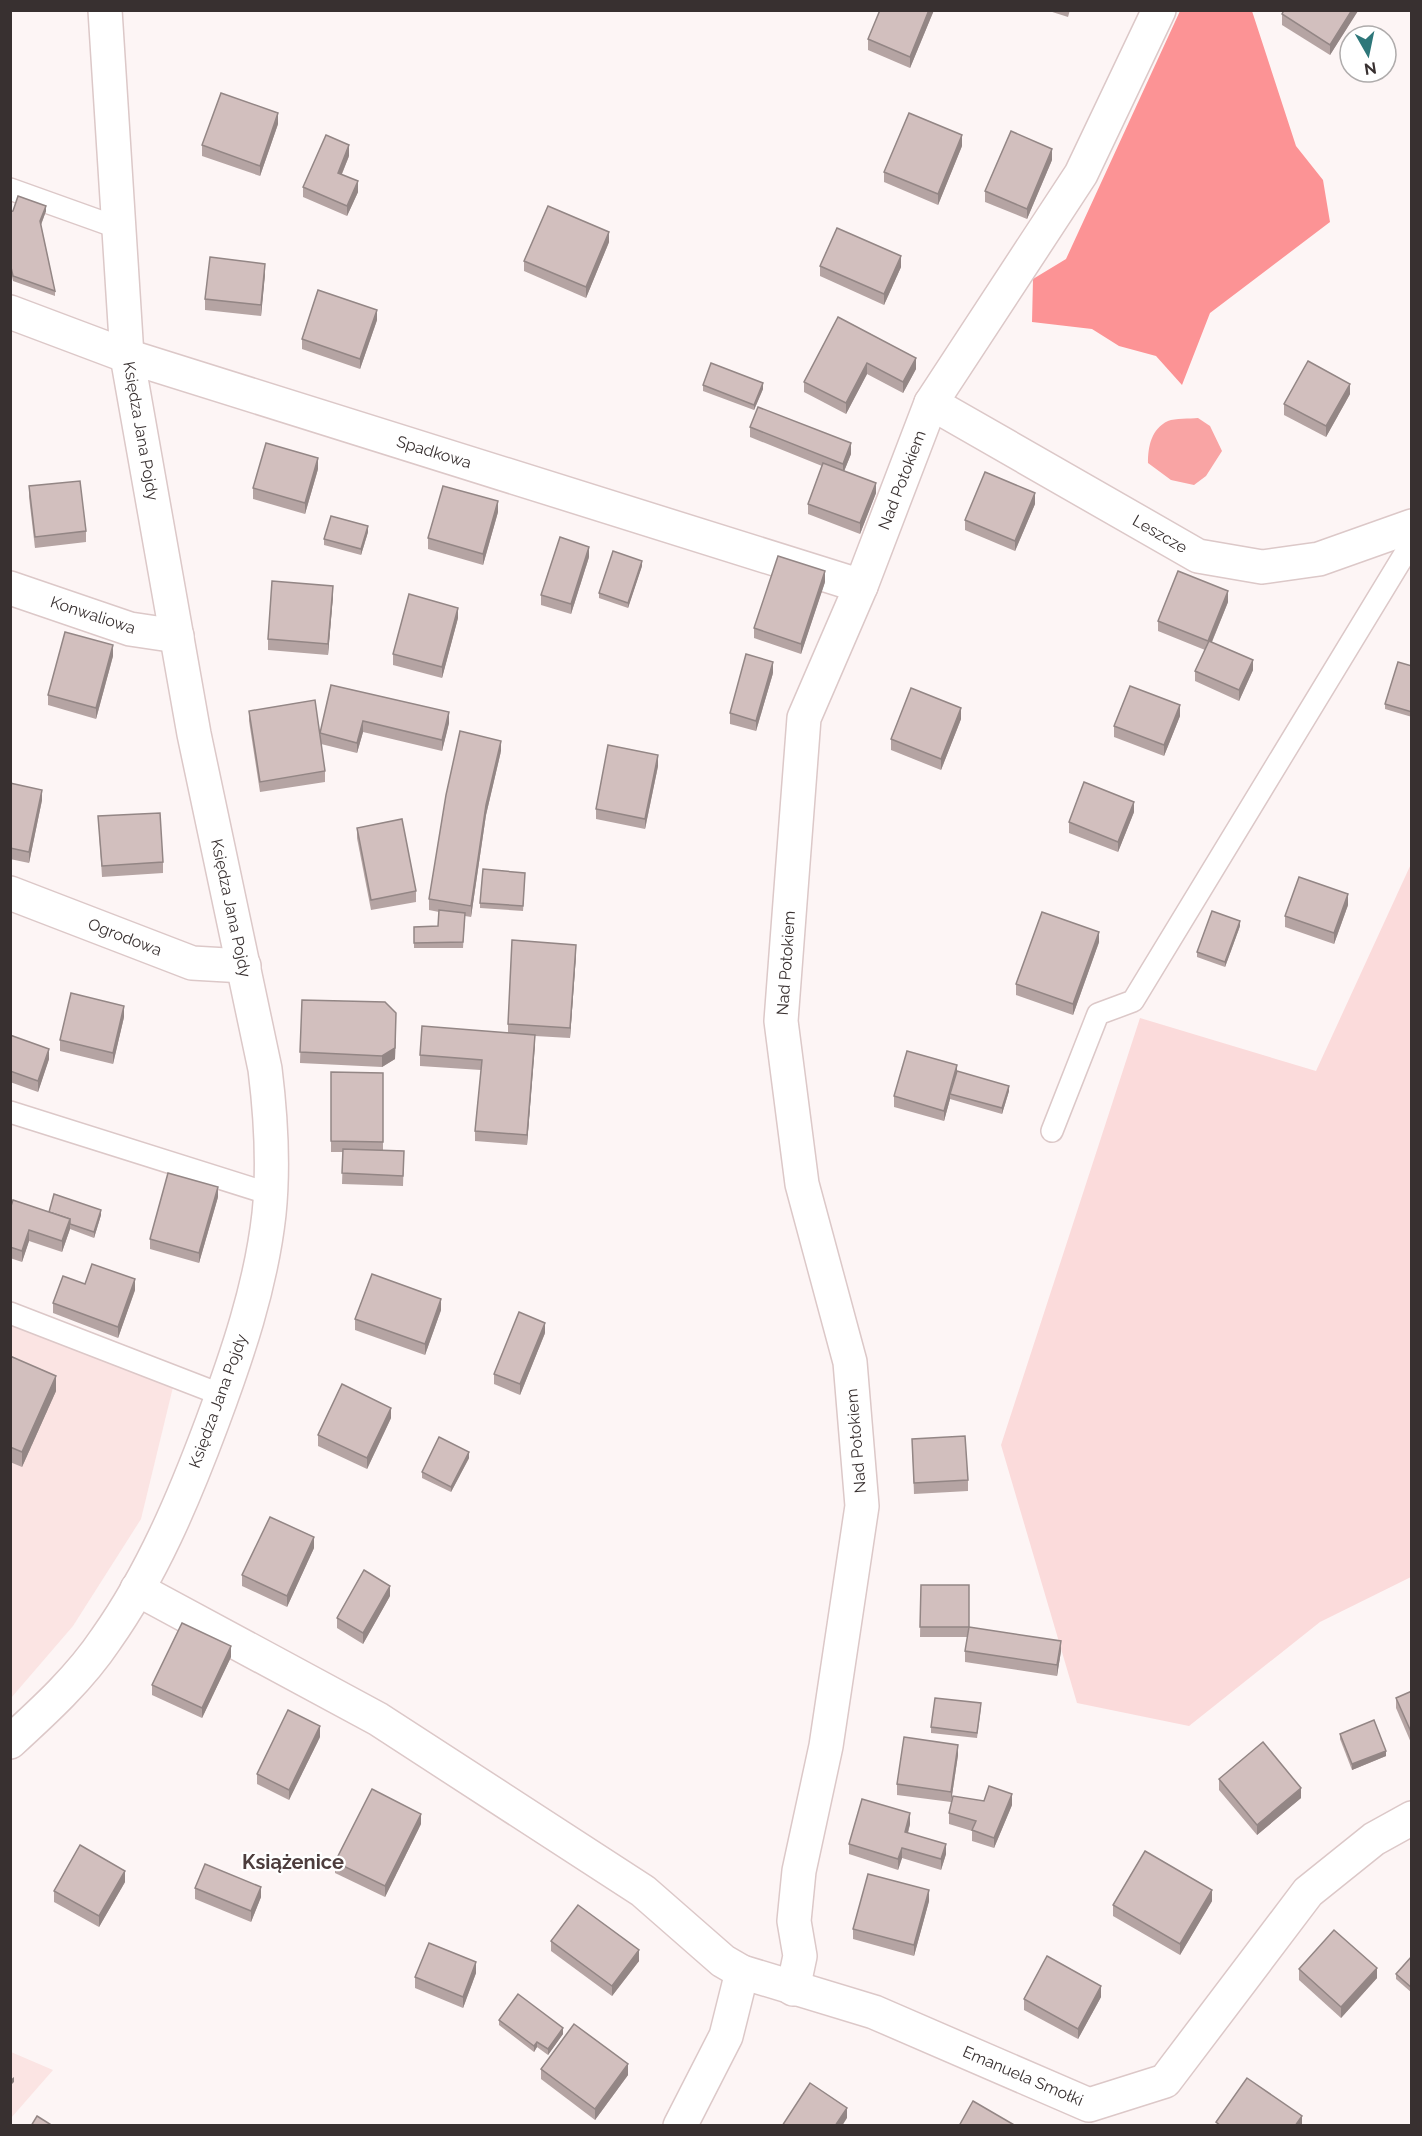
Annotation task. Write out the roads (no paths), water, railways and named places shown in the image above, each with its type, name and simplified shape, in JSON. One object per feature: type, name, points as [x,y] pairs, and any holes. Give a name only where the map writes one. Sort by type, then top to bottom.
[{"type":"street","name":"Księdza Jana Pojdy","points":[[10,1742],[89,1662],[137,1590],[188,1484],[222,1395],[254,1294],[267,1228],[270,1194],[269,1105],[259,1035],[203,778],[127,356],[105,10]]},
{"type":"street","name":"Nad Potokiem","points":[[793,1989],[800,1956],[794,1922],[799,1872],[826,1746],[862,1506],[850,1362],[802,1184],[781,1021],[804,718],[861,586],[931,403],[1081,174],[1159,10]]},
{"type":"street","name":"Spadkowa","points":[[10,312],[127,356],[861,586]]},
{"type":"street","name":"Leszcze","points":[[931,403],[1198,556],[1262,567],[1319,558],[1412,526]]},
{"type":"street","name":"Konwaliowa","points":[[10,588],[130,629],[177,636]]},
{"type":"street","name":"Ogrodowa","points":[[10,893],[192,963],[244,966]]},
{"type":"street","name":"Emanuela Smołki","points":[[137,1590],[378,1719],[643,1891],[723,1961],[742,1972],[874,2012],[1089,2105],[1165,2081],[1308,1892],[1374,1839],[1412,1818]]},
{"type":"street","points":[[680,2126],[726,2036],[742,1972]]},
{"type":"lane","points":[[10,189],[119,228]]},
{"type":"lane","points":[[1052,1131],[1098,1014],[1133,1001],[1412,542]]},
{"type":"lane","points":[[10,1112],[270,1194]]},
{"type":"lane","points":[[10,1313],[222,1395]]},
{"type":"district","name":"Książenice","points":[[293,1862]]}]
